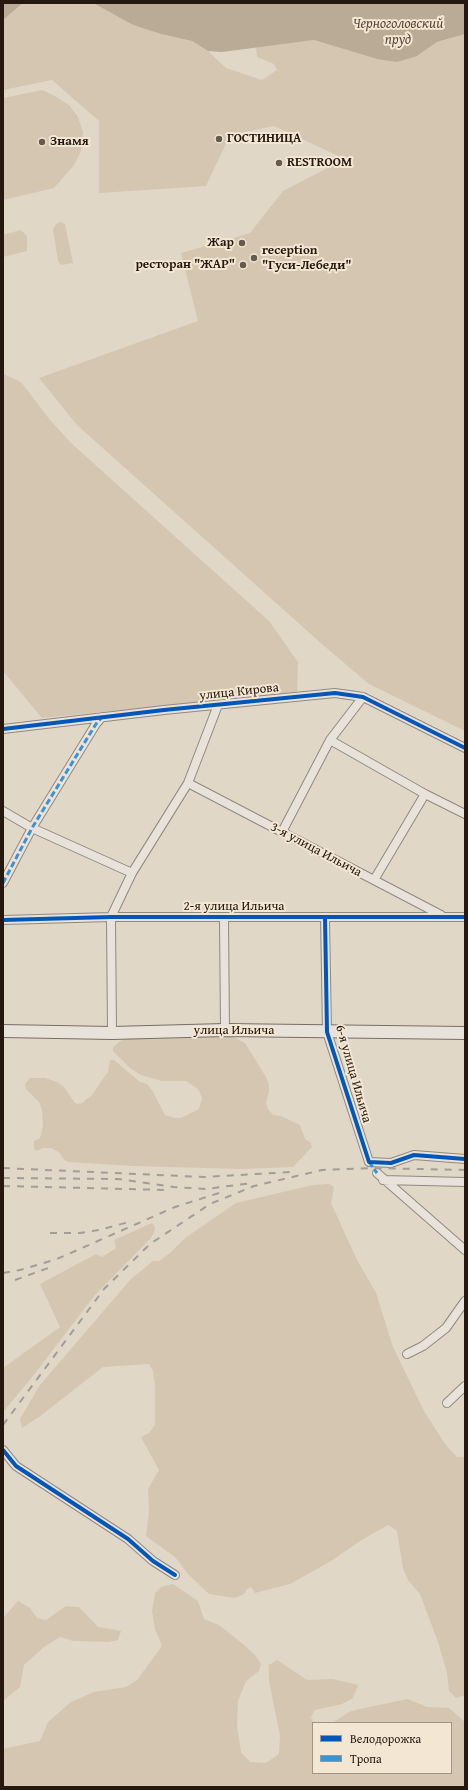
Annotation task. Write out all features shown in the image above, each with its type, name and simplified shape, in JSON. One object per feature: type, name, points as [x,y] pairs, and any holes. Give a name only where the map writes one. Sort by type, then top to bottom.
[{"type":"main road","name":"улица Ильича","points":[[3,1031],[112,1033],[225,1030],[465,1033]]},
{"type":"street","name":"улица Кирова","points":[[3,729],[102,717],[335,693],[364,697],[465,748]]},
{"type":"street","points":[[282,832],[330,740],[364,697]]},
{"type":"street","points":[[112,1033],[111,917],[132,873],[188,783],[218,705]]},
{"type":"street","points":[[3,883],[32,828],[96,724],[102,717]]},
{"type":"street","points":[[330,740],[425,794],[465,814]]},
{"type":"street","name":"3-я улица Ильича","points":[[188,783],[444,917]]},
{"type":"street","points":[[374,880],[425,794]]},
{"type":"street","points":[[3,811],[32,828],[132,873]]},
{"type":"street","name":"2-я улица Ильича","points":[[3,920],[111,917],[465,917]]},
{"type":"street","name":"6-я улица Ильича","points":[[325,917],[327,1032],[369,1162],[391,1163],[414,1155],[465,1159]]},
{"type":"street","points":[[224,918],[225,1030]]},
{"type":"street","points":[[377,1173],[383,1180],[465,1250]]},
{"type":"street","points":[[383,1180],[465,1182]]},
{"type":"street","points":[[407,1354],[423,1346],[446,1328],[465,1301]]},
{"type":"street","points":[[447,1403],[465,1386]]},
{"type":"street","points":[[3,1450],[16,1466],[128,1539],[153,1561],[175,1575]]},
{"type":"shaded area","points":[[23,3],[93,3],[133,25],[161,34],[192,41],[208,51],[226,68],[262,80],[277,70],[274,64],[257,57],[256,47],[314,40],[377,59],[386,59],[417,56],[437,42],[465,34],[465,731],[369,684],[323,645],[77,425],[39,378],[198,321],[181,253],[250,233],[283,191],[345,159],[274,126],[230,135],[206,186],[99,193],[99,121],[52,80],[3,90],[3,20]]},
{"type":"shaded area","name":"Знамя","points":[[42,90],[69,105],[78,117],[83,132],[81,151],[74,165],[54,188],[3,200],[3,98]]},
{"type":"shaded area","points":[[60,222],[65,224],[73,263],[61,265],[58,261],[53,229],[56,224]]},
{"type":"shaded area","points":[[21,230],[27,236],[27,251],[3,257],[3,235]]},
{"type":"shaded area","points":[[3,374],[21,382],[50,420],[71,443],[269,621],[298,662],[297,692],[42,718],[3,671]]},
{"type":"shaded area","points":[[231,1036],[245,1043],[266,1077],[269,1085],[269,1092],[266,1102],[268,1109],[273,1115],[281,1116],[300,1125],[305,1139],[310,1142],[312,1147],[293,1167],[241,1169],[133,1166],[69,1162],[64,1160],[60,1153],[51,1148],[43,1148],[37,1151],[34,1149],[34,1141],[40,1138],[43,1127],[42,1110],[39,1102],[26,1089],[25,1084],[30,1078],[45,1078],[57,1082],[64,1087],[74,1102],[77,1104],[82,1103],[92,1095],[108,1072],[110,1060],[114,1060],[140,1082],[147,1084],[165,1115],[174,1118],[181,1118],[199,1109],[202,1098],[198,1089],[186,1081],[162,1081],[141,1075],[130,1068],[113,1051],[113,1047],[122,1040],[134,1038]]},
{"type":"shaded area","points":[[329,1184],[334,1187],[331,1203],[356,1258],[376,1293],[393,1347],[424,1411],[445,1444],[457,1457],[465,1457],[465,1695],[456,1698],[449,1691],[447,1673],[438,1642],[420,1594],[408,1580],[403,1568],[397,1531],[388,1525],[360,1541],[331,1561],[290,1584],[255,1593],[251,1587],[247,1589],[244,1594],[235,1598],[209,1594],[188,1574],[175,1557],[146,1536],[149,1511],[148,1489],[159,1470],[141,1437],[149,1433],[155,1425],[155,1385],[153,1371],[149,1364],[103,1367],[39,1417],[22,1428],[20,1419],[40,1385],[131,1279],[153,1261],[159,1261],[170,1253],[185,1238],[236,1203],[313,1185]]},
{"type":"shaded area","points":[[152,1223],[155,1227],[154,1233],[150,1239],[95,1295],[33,1376],[3,1412],[3,1368],[60,1327],[40,1284],[96,1254],[102,1257],[116,1248],[114,1240]]},
{"type":"shaded area","points":[[173,1584],[198,1601],[204,1619],[219,1625],[256,1656],[261,1664],[259,1671],[246,1681],[238,1701],[237,1726],[241,1752],[250,1762],[266,1763],[279,1754],[280,1736],[269,1681],[269,1665],[277,1660],[307,1680],[333,1679],[358,1685],[353,1698],[342,1704],[315,1710],[311,1717],[313,1722],[312,1774],[452,1774],[452,1722],[334,1722],[351,1711],[407,1699],[427,1707],[449,1708],[465,1722],[465,1786],[3,1787],[3,1749],[40,1741],[48,1722],[71,1702],[94,1692],[126,1687],[137,1680],[162,1646],[155,1629],[152,1611],[155,1593],[161,1587]]},
{"type":"shaded area","points":[[18,1601],[30,1608],[37,1618],[46,1620],[66,1606],[79,1607],[98,1627],[121,1631],[118,1640],[108,1642],[73,1641],[60,1637],[44,1647],[24,1665],[20,1687],[3,1701],[3,1618]]},
{"type":"water","points":[[3,3],[23,3],[3,20]]},
{"type":"water","name":"Черноголовский пруд","points":[[93,3],[465,3],[465,34],[437,42],[417,56],[397,62],[377,59],[314,40],[222,52],[208,51],[192,41],[161,34],[133,25]]},
{"type":"railway","points":[[3,1168],[204,1177],[291,1172]]},
{"type":"railway","points":[[3,1425],[104,1289],[150,1244],[210,1204],[254,1186],[322,1170],[372,1168],[465,1170]]},
{"type":"railway","points":[[3,1178],[118,1179],[174,1187],[206,1189],[252,1183]]},
{"type":"railway","points":[[3,1186],[168,1190]]},
{"type":"railway","points":[[3,1273],[20,1270],[57,1259],[175,1207],[222,1192]]},
{"type":"railway","points":[[50,1233],[80,1233],[99,1230],[129,1222]]},
{"type":"railway","points":[[15,1280],[51,1267]]},
{"type":"marked path","points":[[3,883],[32,828],[96,724],[102,717]]},
{"type":"marked path","points":[[369,1162],[377,1173]]},
{"type":"cycle path","points":[[3,729],[164,710],[335,693],[363,697],[465,748]]},
{"type":"cycle path","points":[[3,920],[111,917],[465,917]]},
{"type":"cycle path","points":[[325,917],[327,1032],[369,1162],[391,1163],[414,1155],[465,1159]]},
{"type":"cycle path","points":[[3,1450],[16,1466],[128,1539],[153,1561],[175,1575]]},
{"type":"place","name":"ГОСТИНИЦА","points":[[219,139]]},
{"type":"place","name":"Знамя","points":[[42,142]]},
{"type":"place","name":"RESTROOM","points":[[279,163]]},
{"type":"place","name":"Жар","points":[[242,243]]},
{"type":"place","name":"reception \"Гуси-Лебеди\"","points":[[254,258]]},
{"type":"place","name":"ресторан \"ЖАР\"","points":[[243,265]]}]
